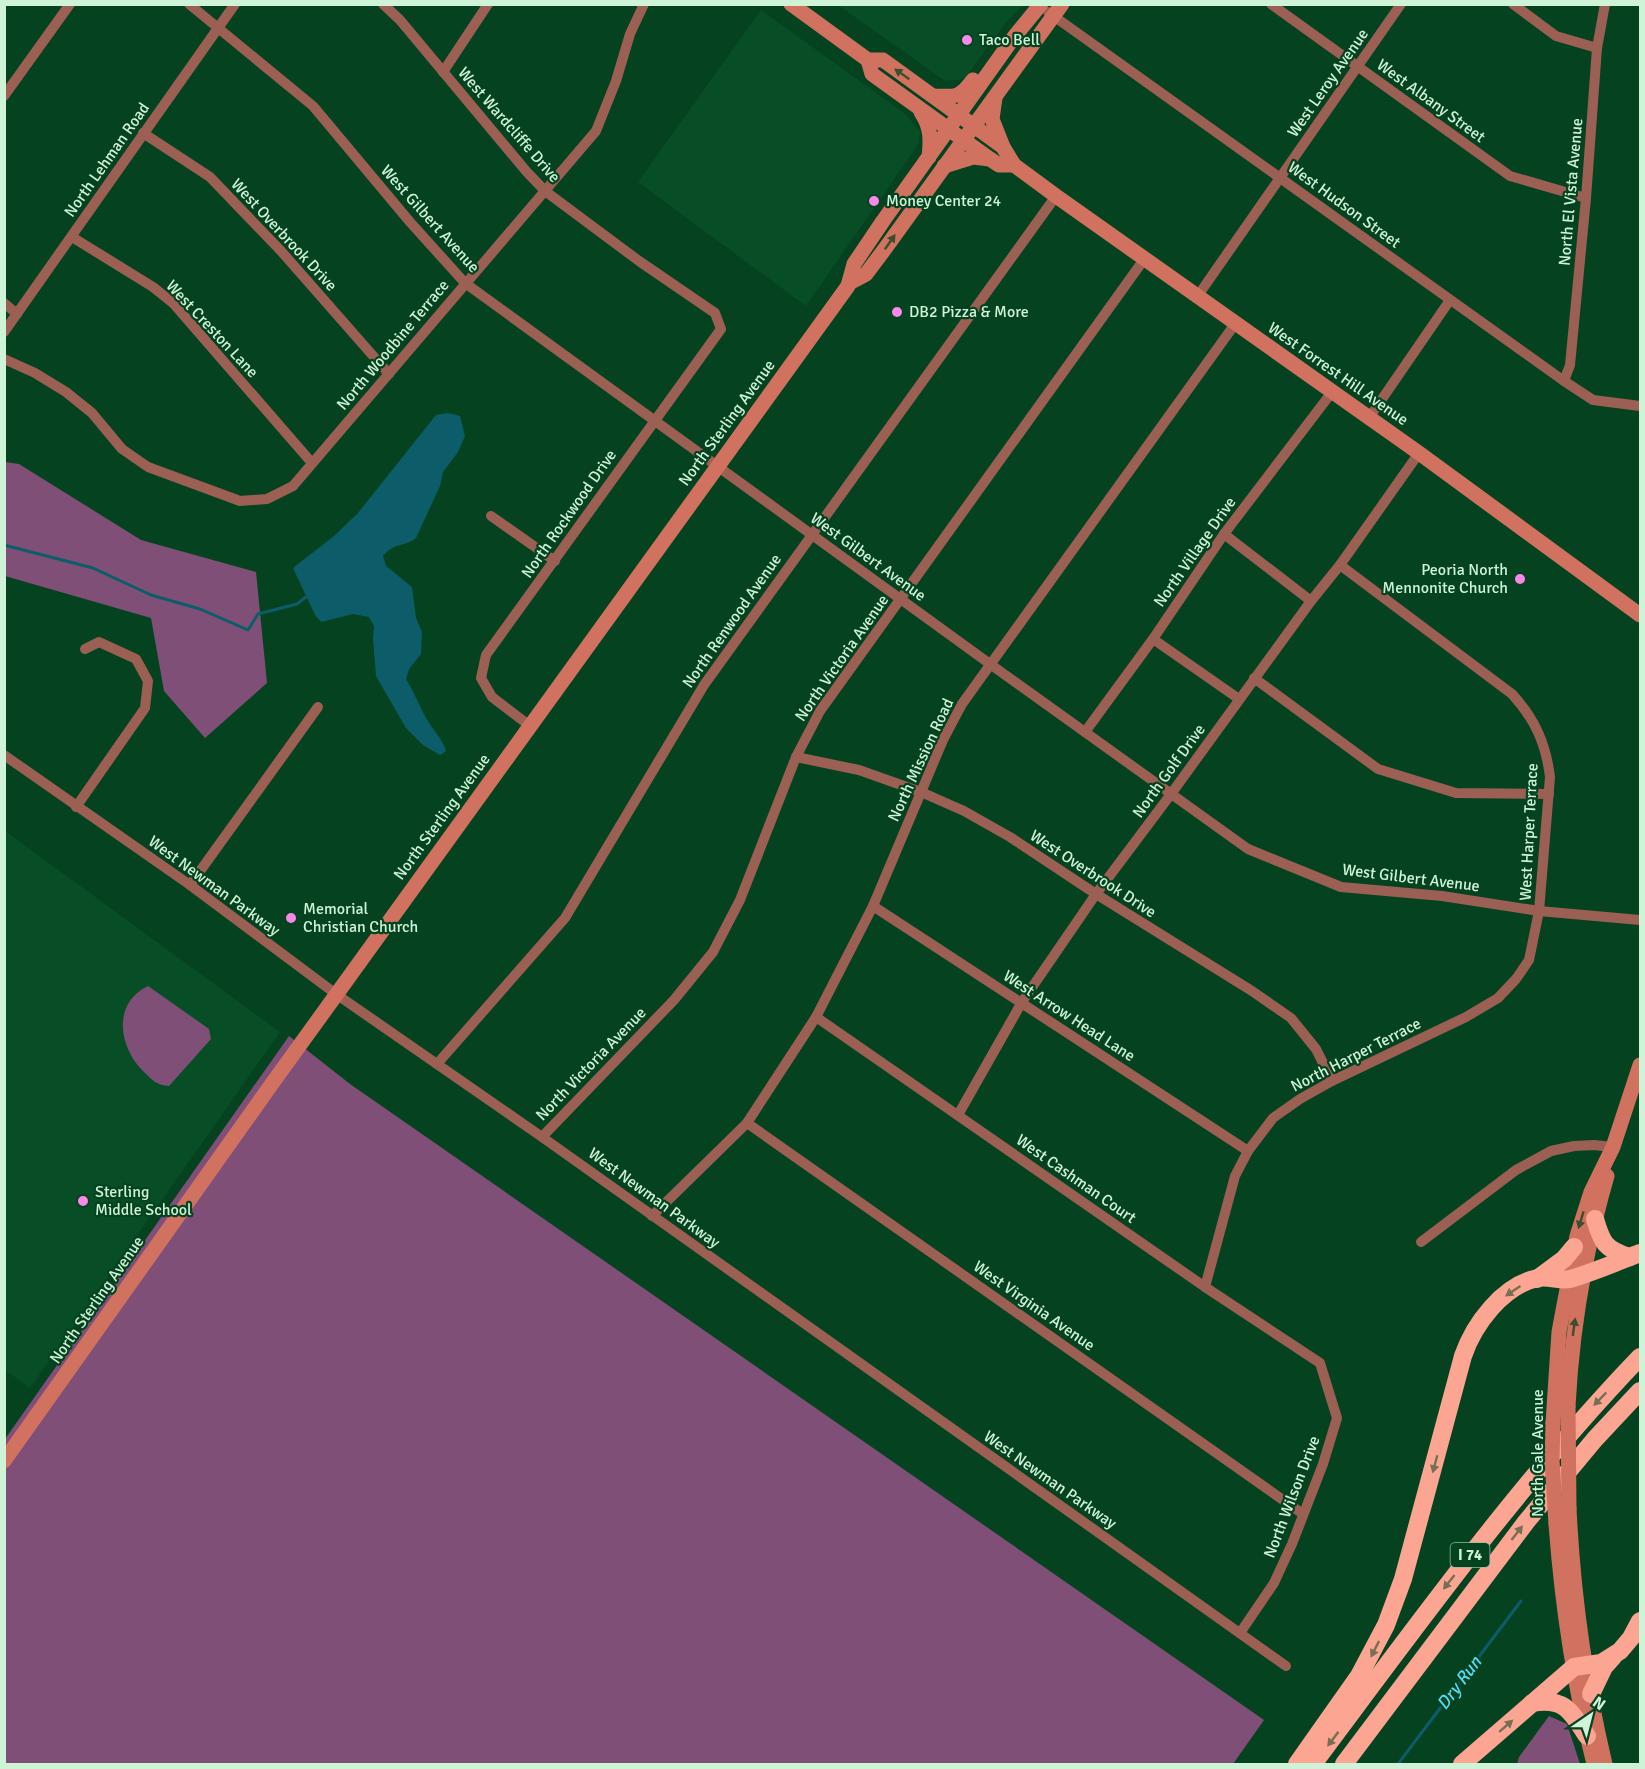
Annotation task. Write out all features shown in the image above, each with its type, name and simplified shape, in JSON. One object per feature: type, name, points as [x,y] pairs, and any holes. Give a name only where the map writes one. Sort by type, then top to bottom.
[{"type":"highway","points":[[1595,1219],[1604,1245],[1613,1252],[1635,1255]]},
{"type":"highway","points":[[1297,1764],[1359,1676],[1386,1625],[1404,1579],[1463,1356],[1471,1337],[1498,1302],[1511,1291],[1537,1278],[1564,1259],[1574,1247]]},
{"type":"highway","points":[[1537,1278],[1575,1277],[1635,1255]]},
{"type":"highway","name":"I 74","points":[[1313,1764],[1489,1529],[1579,1422],[1641,1357]]},
{"type":"highway","name":"I 74","points":[[1344,1764],[1526,1522],[1595,1439],[1641,1391]]},
{"type":"highway","points":[[1591,1694],[1604,1667],[1631,1638],[1641,1621]]},
{"type":"highway","points":[[1462,1764],[1532,1703],[1580,1666],[1601,1662],[1620,1651]]},
{"type":"highway","points":[[1532,1703],[1546,1700],[1559,1703],[1569,1710],[1587,1736]]},
{"type":"main road","name":"West Forrest Hill Avenue","points":[[791,4],[868,60],[883,60],[959,114],[1003,147],[1014,165],[1056,196],[1419,453],[1641,615]]},
{"type":"main road","name":"North Sterling Avenue","points":[[7,1453],[849,283],[854,264],[1014,37],[1040,5]]},
{"type":"main road","name":"North Sterling Avenue","points":[[849,283],[866,274],[1058,10]]},
{"type":"main road","points":[[933,96],[949,97],[963,93],[994,51],[1014,37]]},
{"type":"main road","name":"West Forrest Hill Avenue","points":[[868,60],[872,74],[963,140],[999,165],[1014,165]]},
{"type":"main road","points":[[996,94],[992,119],[1003,147]]},
{"type":"main road","points":[[917,106],[928,122],[931,134],[928,157]]},
{"type":"main road","points":[[944,166],[973,157],[990,159]]},
{"type":"main road","name":"North Gale Avenue","points":[[1594,1764],[1587,1736],[1580,1666],[1569,1508],[1568,1406],[1573,1334],[1574,1247],[1591,1192],[1613,1147],[1638,1081],[1641,1065]]},
{"type":"main road","name":"North Gale Avenue","points":[[1605,1764],[1591,1694],[1580,1666],[1562,1591],[1553,1473],[1553,1423],[1557,1350],[1575,1277],[1595,1219],[1613,1147]]},
{"type":"street","points":[[4,96],[70,4]]},
{"type":"street","name":"West Gilbert Avenue","points":[[189,4],[313,106],[410,222],[465,283],[1248,849],[1341,887],[1442,896],[1539,910],[1641,920]]},
{"type":"street","name":"North Lehman Road","points":[[4,332],[235,4]]},
{"type":"street","name":"West Wardcliffe Drive","points":[[383,4],[400,20],[545,191],[714,313]]},
{"type":"street","points":[[443,72],[488,4]]},
{"type":"street","name":"North Woodbine Terrace","points":[[4,359],[35,373],[66,392],[92,413],[122,449],[148,467],[240,501],[267,499],[293,486],[596,131],[630,34],[644,4]]},
{"type":"street","name":"West Albany Street","points":[[1270,4],[1510,176],[1586,198]]},
{"type":"street","name":"West Leroy Avenue","points":[[1197,297],[1401,4]]},
{"type":"street","points":[[1513,4],[1556,36],[1597,48]]},
{"type":"street","name":"North El Vista Avenue","points":[[1564,381],[1570,365],[1597,48],[1605,4]]},
{"type":"street","name":"West Hudson Street","points":[[1040,5],[1058,10],[1280,177],[1564,381],[1593,400],[1641,406]]},
{"type":"street","name":"West Overbrook Drive","points":[[143,133],[210,177],[281,251],[389,374]]},
{"type":"street","name":"North Renwood Avenue","points":[[437,1064],[565,918],[704,685],[1056,196]]},
{"type":"street","name":"West Creston Lane","points":[[72,237],[153,287],[173,303],[312,463]]},
{"type":"street","name":"North Victoria Avenue","points":[[542,1137],[674,1000],[713,952],[740,900],[796,757],[820,711],[1145,258]]},
{"type":"street","points":[[1369,418],[1450,300]]},
{"type":"street","points":[[4,303],[16,314]]},
{"type":"street","name":"North Rockwood Drive","points":[[530,726],[492,697],[481,678],[486,655],[721,328],[714,313]]},
{"type":"street","name":"North Mission Road","points":[[652,1216],[747,1123],[816,1017],[873,906],[943,740],[957,713],[1235,324]]},
{"type":"street","name":"North Village Drive","points":[[1085,732],[1153,639],[1224,534],[1332,392]]},
{"type":"street","name":"North Golf Drive","points":[[958,1115],[1022,1002],[1096,894],[1172,795],[1254,678],[1340,565],[1419,453]]},
{"type":"street","points":[[491,516],[555,561]]},
{"type":"street","points":[[1224,534],[1311,601]]},
{"type":"street","name":"West Harper Terrace","points":[[1340,565],[1512,694],[1523,706],[1541,736],[1548,756],[1550,777],[1539,910]]},
{"type":"street","points":[[1153,639],[1239,699]]},
{"type":"street","points":[[76,807],[145,708],[148,681],[136,659],[99,642],[85,649]]},
{"type":"street","points":[[1254,678],[1377,769],[1456,793],[1549,794]]},
{"type":"street","points":[[190,885],[318,707]]},
{"type":"street","name":"West Newman Parkway","points":[[4,755],[1286,1666]]},
{"type":"street","name":"West Overbrook Drive","points":[[796,757],[859,770],[921,792],[964,811],[1010,837],[1291,1018],[1316,1049],[1332,1081]]},
{"type":"street","name":"West Arrow Head Lane","points":[[873,906],[1248,1151]]},
{"type":"street","name":"North Harper Terrace","points":[[1205,1287],[1235,1176],[1248,1151],[1273,1118],[1332,1081],[1466,1017],[1498,998],[1516,979],[1529,960],[1539,910]]},
{"type":"street","name":"West Cashman Court","points":[[816,1017],[1205,1287],[1320,1363]]},
{"type":"street","name":"West Virginia Avenue","points":[[747,1123],[1304,1514]]},
{"type":"street","points":[[1421,1242],[1516,1170],[1551,1151],[1574,1146],[1613,1147]]},
{"type":"street","name":"North Wilson Drive","points":[[1240,1633],[1274,1583],[1292,1544],[1323,1464],[1337,1418],[1320,1363]]},
{"type":"shaded area","points":[[838,5],[1023,5],[1007,21],[964,79],[945,81]]},
{"type":"shaded area","points":[[761,10],[904,113],[920,131],[919,143],[806,306],[638,182]]},
{"type":"shaded area","points":[[5,462],[19,464],[141,540],[256,572],[267,683],[205,738],[164,691],[151,618],[5,576]]},
{"type":"shaded area","name":"Sterling Middle School","points":[[5,831],[280,1032],[30,1388],[5,1370]]},
{"type":"shaded area","points":[[148,986],[209,1029],[211,1039],[169,1086],[161,1085],[145,1073],[129,1052],[125,1040],[124,1015],[128,1004],[136,994]]},
{"type":"shaded area","points":[[289,1036],[350,1084],[1264,1720],[1233,1764],[5,1764],[5,1439]]},
{"type":"shaded area","points":[[1549,1716],[1567,1724],[1580,1764],[1517,1764],[1519,1757]]},
{"type":"water","points":[[448,413],[460,416],[465,436],[458,452],[443,472],[440,486],[416,538],[392,548],[383,556],[386,566],[412,587],[416,618],[422,632],[421,654],[409,669],[406,679],[426,718],[444,746],[446,751],[440,755],[423,745],[406,728],[376,676],[374,626],[369,617],[353,614],[321,622],[315,615],[293,568],[334,536],[358,513],[436,415]]},
{"type":"waterway","points":[[4,545],[93,568],[151,595],[200,609],[248,630],[258,614],[297,604],[306,597]]},
{"type":"waterway","name":"Dry Run","points":[[1398,1764],[1521,1601]]},
{"type":"place","name":"Taco Bell","points":[[967,40]]},
{"type":"place","name":"Money Center 24","points":[[874,201]]},
{"type":"place","name":"DB2 Pizza & More","points":[[897,312]]},
{"type":"place","name":"Peoria North Mennonite Church","points":[[1520,579]]},
{"type":"place","name":"Memorial Christian Church","points":[[291,918]]},
{"type":"place","name":"Sterling Middle School","points":[[83,1201]]}]
